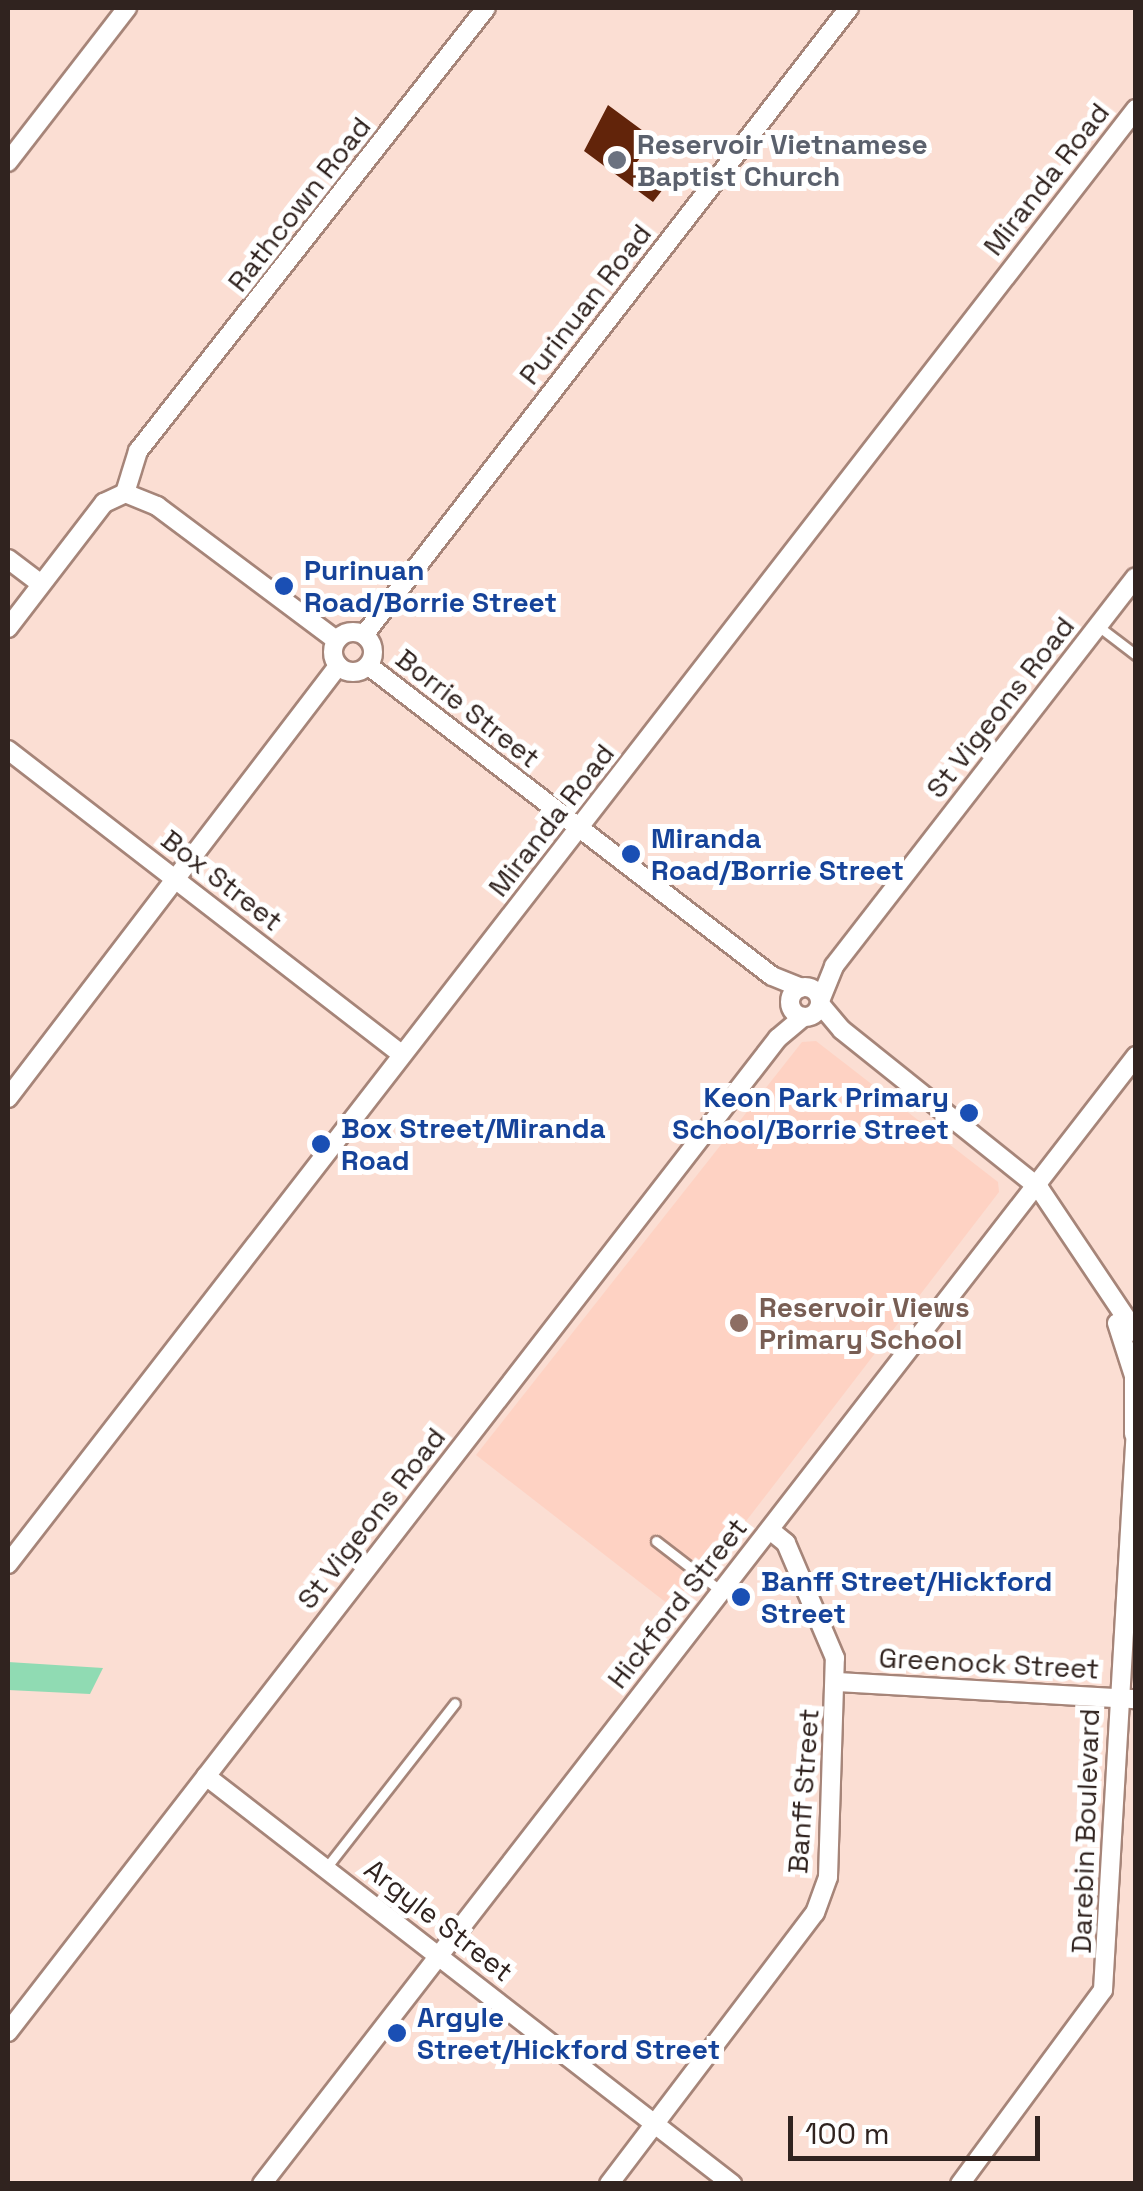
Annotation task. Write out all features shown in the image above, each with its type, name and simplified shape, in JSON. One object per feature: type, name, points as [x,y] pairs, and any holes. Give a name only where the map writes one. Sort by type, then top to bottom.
[{"type":"street","points":[[8,162],[127,8]]},
{"type":"street","name":"Rathcown Road","points":[[131,494],[156,434],[486,8]]},
{"type":"street","name":"Purinuan Road","points":[[364,635],[849,8]]},
{"type":"street","name":"Miranda Road","points":[[8,1564],[1136,109]]},
{"type":"street","points":[[8,628],[104,502],[131,494],[336,640]]},
{"type":"street","points":[[8,558],[41,584]]},
{"type":"street","name":"St Vigeons Road","points":[[8,2032],[1136,577]]},
{"type":"street","points":[[336,640],[352,632],[364,635],[373,650],[368,666],[355,672],[338,666]]},
{"type":"street","points":[[8,1098],[338,666],[336,640]]},
{"type":"street","name":"Borrie Street","points":[[368,666],[842,1030],[1038,1188]]},
{"type":"street","name":"Box Street","points":[[8,750],[402,1055]]},
{"type":"street","name":"Hickford Street","points":[[262,2184],[1038,1188],[1136,1056]]},
{"type":"street","name":"Darebin Boulevard","points":[[1038,1188],[1136,1333]]},
{"type":"street","name":"Darebin Boulevard","points":[[960,2184],[1103,1990],[1126,1699],[1134,1431],[1130,1350],[1097,1278]]},
{"type":"street","name":"Banff Street","points":[[608,2184],[815,1913],[828,1877],[838,1682],[835,1658],[786,1543],[770,1530]]},
{"type":"street","name":"Greenock Street","points":[[838,1682],[1126,1699]]},
{"type":"street","name":"Argyle Street","points":[[206,1776],[732,2184]]},
{"type":"lane","points":[[1098,626],[1136,655]]},
{"type":"lane","points":[[656,1541],[721,1591]]},
{"type":"lane","points":[[326,1868],[455,1703]]},
{"type":"shaded area","name":"Reservoir Views Primary School","points":[[816,1041],[998,1182],[999,1192],[677,1611],[476,1455],[802,1042]]},
{"type":"green space","points":[[8,1662],[103,1668],[90,1694],[8,1690]]},
{"type":"building","name":"Reservoir Vietnamese Baptist Church","points":[[608,105],[654,139],[637,162],[667,184],[653,202],[584,151]]},
{"type":"place","name":"Reservoir Vietnamese Baptist Church","points":[[617,160]]},
{"type":"place","name":"Purinuan Road/Borrie Street","points":[[284,586]]},
{"type":"place","name":"Miranda Road/Borrie Street","points":[[631,854]]},
{"type":"place","name":"Keon Park Primary School/Borrie Street","points":[[969,1113]]},
{"type":"place","name":"Box Street/Miranda Road","points":[[321,1144]]},
{"type":"place","name":"Reservoir Views Primary School","points":[[739,1323]]},
{"type":"place","name":"Banff Street/Hickford Street","points":[[741,1597]]},
{"type":"place","name":"Argyle Street/Hickford Street","points":[[397,2033]]}]
